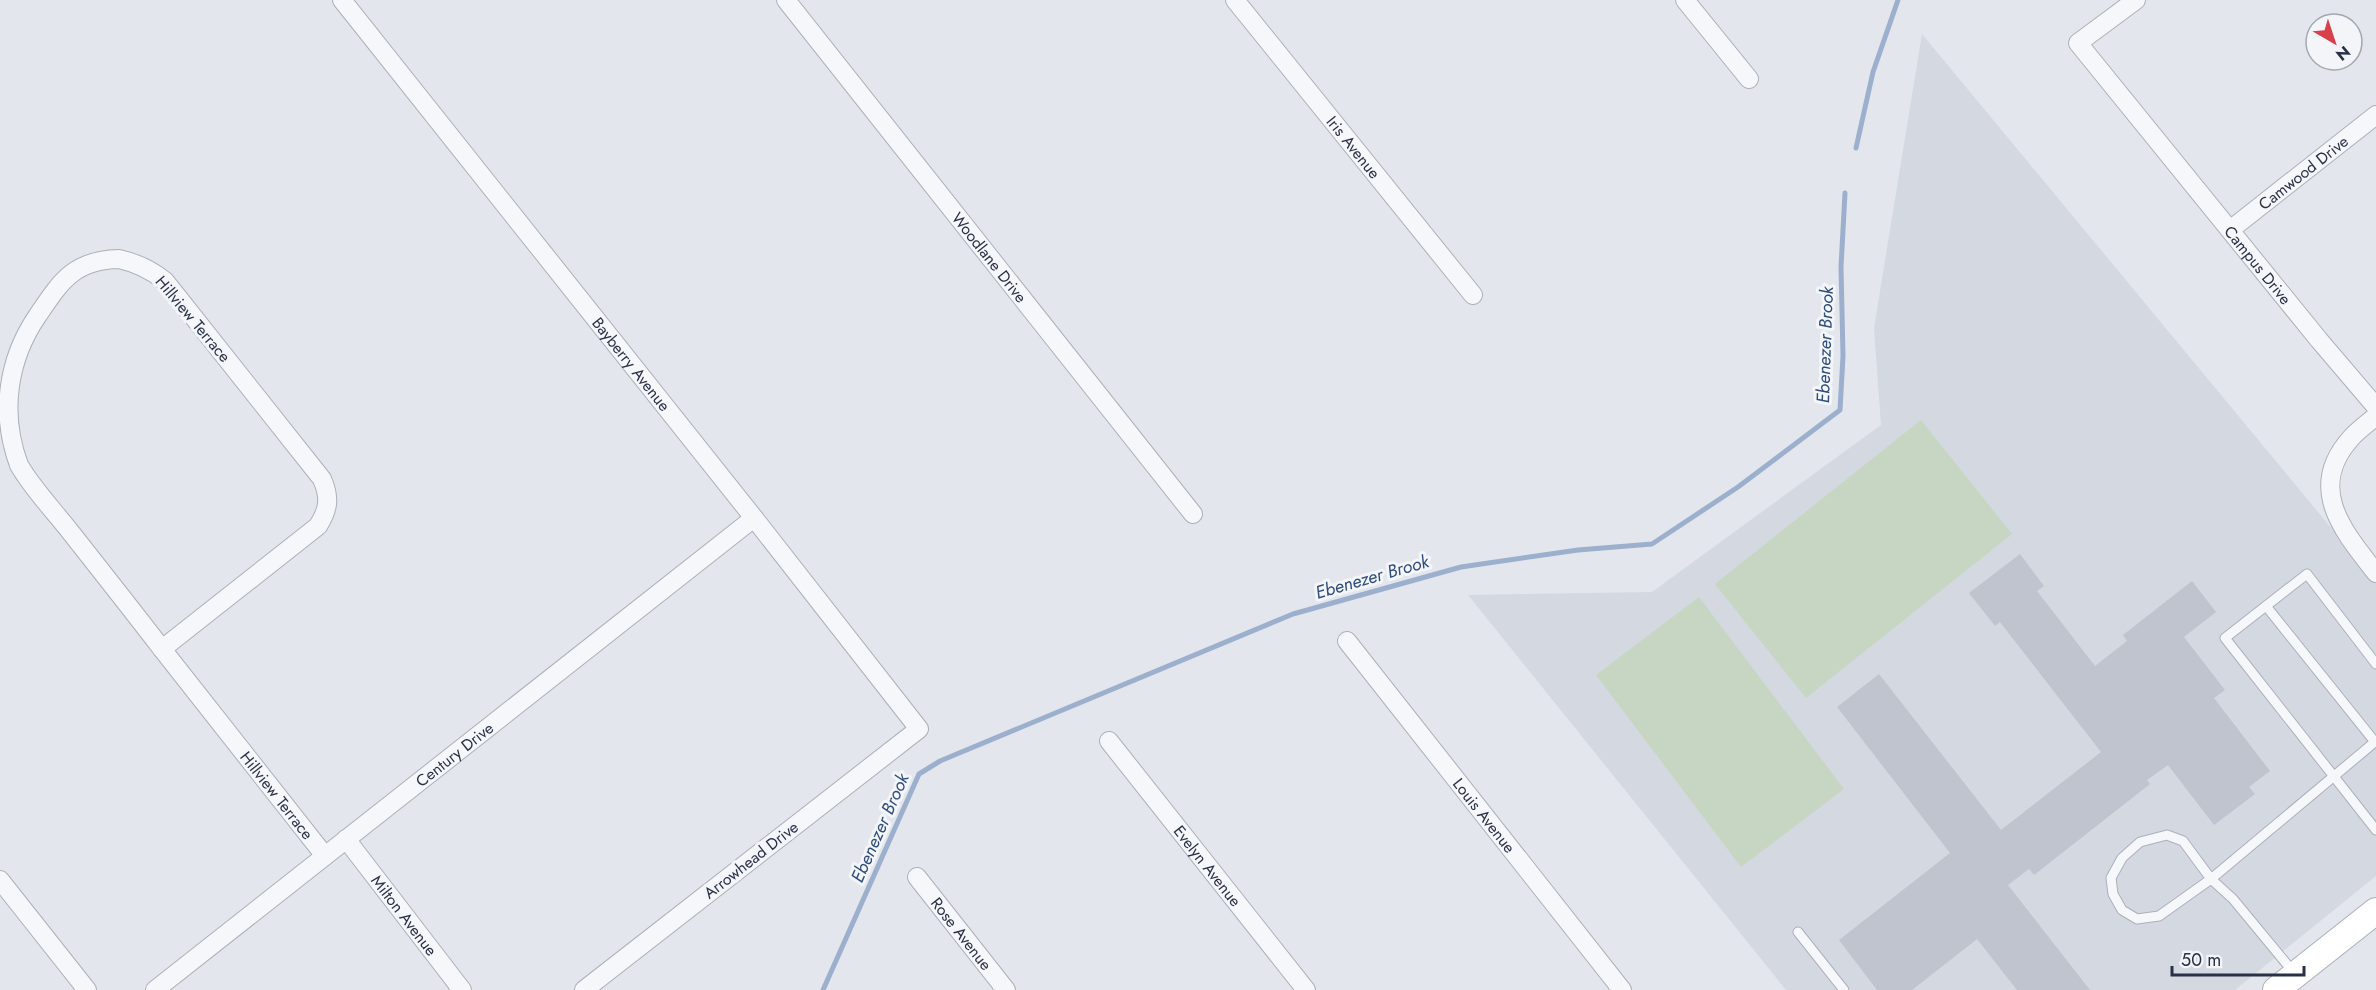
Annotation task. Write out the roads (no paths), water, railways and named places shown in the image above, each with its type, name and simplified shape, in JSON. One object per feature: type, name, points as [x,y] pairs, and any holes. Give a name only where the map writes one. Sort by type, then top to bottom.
[{"type":"main road","points":[[2286,982],[2376,911]]},
{"type":"street","name":"Bayberry Avenue","points":[[342,0],[919,729]]},
{"type":"street","name":"Woodlane Drive","points":[[786,0],[1193,514]]},
{"type":"street","name":"Iris Avenue","points":[[1235,0],[1473,295]]},
{"type":"street","points":[[1685,0],[1749,80]]},
{"type":"street","name":"Campus Drive","points":[[2136,0],[2078,43],[2376,407]]},
{"type":"street","name":"Camwood Drive","points":[[2230,230],[2376,115]]},
{"type":"street","name":"Hillview Terrace","points":[[162,649],[318,526],[325,515],[328,503],[327,490],[322,479],[165,280],[136,262],[119,259],[102,260],[74,271],[60,283],[22,337],[6,380],[4,406],[6,429],[19,466],[162,649],[325,856]]},
{"type":"street","points":[[2376,416],[2352,437],[2341,451],[2333,468],[2330,486],[2332,504],[2340,525],[2376,573]]},
{"type":"street","name":"Century Drive","points":[[155,990],[754,518]]},
{"type":"street","name":"Louis Avenue","points":[[1347,641],[1622,990]]},
{"type":"street","name":"Arrowhead Drive","points":[[584,990],[919,729]]},
{"type":"street","name":"Evelyn Avenue","points":[[1108,741],[1306,990]]},
{"type":"street","name":"Milton Avenue","points":[[346,839],[462,990]]},
{"type":"street","name":"Rose Avenue","points":[[917,878],[1006,990]]},
{"type":"street","points":[[0,880],[87,990]]},
{"type":"lane","points":[[2376,664],[2307,574],[2225,638],[2376,830]]},
{"type":"lane","points":[[2266,606],[2376,741],[2211,879],[2159,916],[2137,919],[2122,910],[2113,894],[2111,878],[2122,858],[2140,842],[2168,835],[2183,841],[2211,879],[2233,899],[2286,982]]},
{"type":"lane","points":[[1798,932],[1844,990]]},
{"type":"waterway","name":"Ebenezer Brook","points":[[1856,148],[1873,72],[1898,0]]},
{"type":"waterway","name":"Ebenezer Brook","points":[[823,990],[919,774],[940,761],[1293,614],[1461,567],[1578,550],[1652,544],[1738,487],[1840,410],[1843,356],[1841,267],[1845,193]]}]
